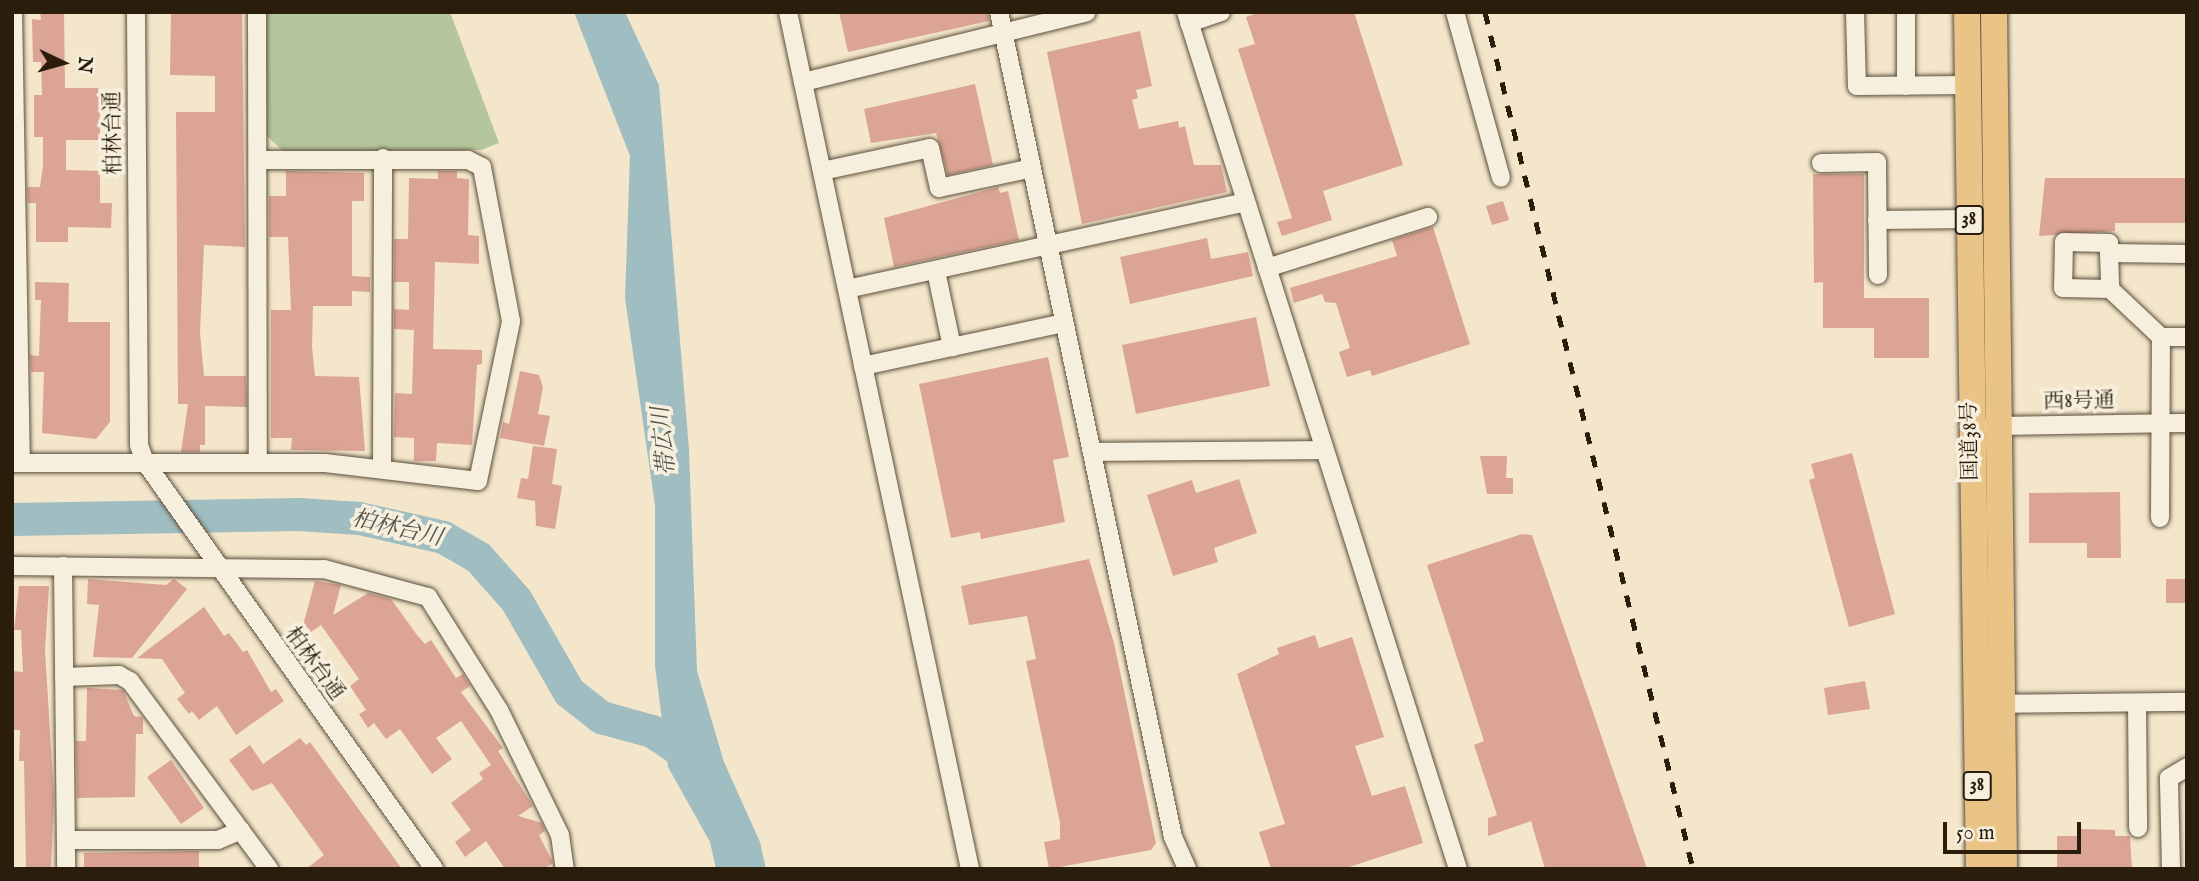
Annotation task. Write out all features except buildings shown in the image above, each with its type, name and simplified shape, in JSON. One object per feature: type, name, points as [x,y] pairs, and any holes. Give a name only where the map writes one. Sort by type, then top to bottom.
[{"type":"highway","name":"国道38号","points":[[1967,12],[1979,869]]},
{"type":"highway","name":"国道38号","points":[[1994,12],[2004,869]]},
{"type":"street","points":[[13,12],[17,463],[145,462],[382,468],[478,481],[511,321],[482,167],[468,160],[259,160]]},
{"type":"street","name":"柏林台通","points":[[136,12],[139,445],[145,462],[216,568],[434,869]]},
{"type":"street","points":[[257,12],[258,464]]},
{"type":"street","points":[[788,12],[970,869]]},
{"type":"street","points":[[999,12],[1173,837],[1183,868]]},
{"type":"street","points":[[803,82],[1087,12]]},
{"type":"street","points":[[1222,12],[1187,18],[1458,869]]},
{"type":"street","points":[[1455,12],[1501,178]]},
{"type":"street","points":[[1855,12],[1857,86],[1968,85]]},
{"type":"street","points":[[1906,12],[1906,86]]},
{"type":"street","points":[[822,172],[930,148],[939,188],[1031,167]]},
{"type":"street","points":[[382,468],[383,159]]},
{"type":"street","points":[[1821,163],[1877,162],[1878,275]]},
{"type":"street","points":[[846,289],[1246,202]]},
{"type":"street","points":[[1267,268],[1428,217]]},
{"type":"street","points":[[1877,220],[1969,219]]},
{"type":"street","points":[[2110,289],[2109,243],[2064,242],[2063,288],[2110,289],[2161,337],[2187,337]]},
{"type":"street","points":[[2109,253],[2187,254]]},
{"type":"street","points":[[936,271],[953,347]]},
{"type":"street","points":[[863,366],[1064,323]]},
{"type":"street","points":[[2160,518],[2161,337]]},
{"type":"street","name":"西8号通","points":[[1971,427],[2187,423]]},
{"type":"street","points":[[1092,452],[1324,450]]},
{"type":"street","points":[[12,566],[324,569],[428,597],[499,710],[560,835],[565,869]]},
{"type":"street","points":[[63,566],[66,869]]},
{"type":"street","points":[[64,677],[119,675],[130,681],[269,869]]},
{"type":"street","points":[[1976,704],[2187,702]]},
{"type":"street","points":[[2137,703],[2138,828]]},
{"type":"street","points":[[2171,869],[2169,778],[2187,767]]},
{"type":"street","points":[[66,840],[218,840],[241,830]]},
{"type":"green space","points":[[266,12],[450,12],[499,143],[481,150],[283,151],[267,136]]},
{"type":"water","name":"帯広川","points":[[574,12],[625,12],[659,85],[689,450],[697,671],[724,762],[760,842],[766,869],[716,869],[710,842],[668,767],[655,666],[655,505],[625,298],[630,156]]},
{"type":"waterway","name":"柏林台川","points":[[12,519],[299,514],[359,518],[443,537],[478,557],[516,600],[569,692],[601,717],[652,731],[683,752],[697,771]]},
{"type":"railway","points":[[1485,12],[1693,869]]}]
